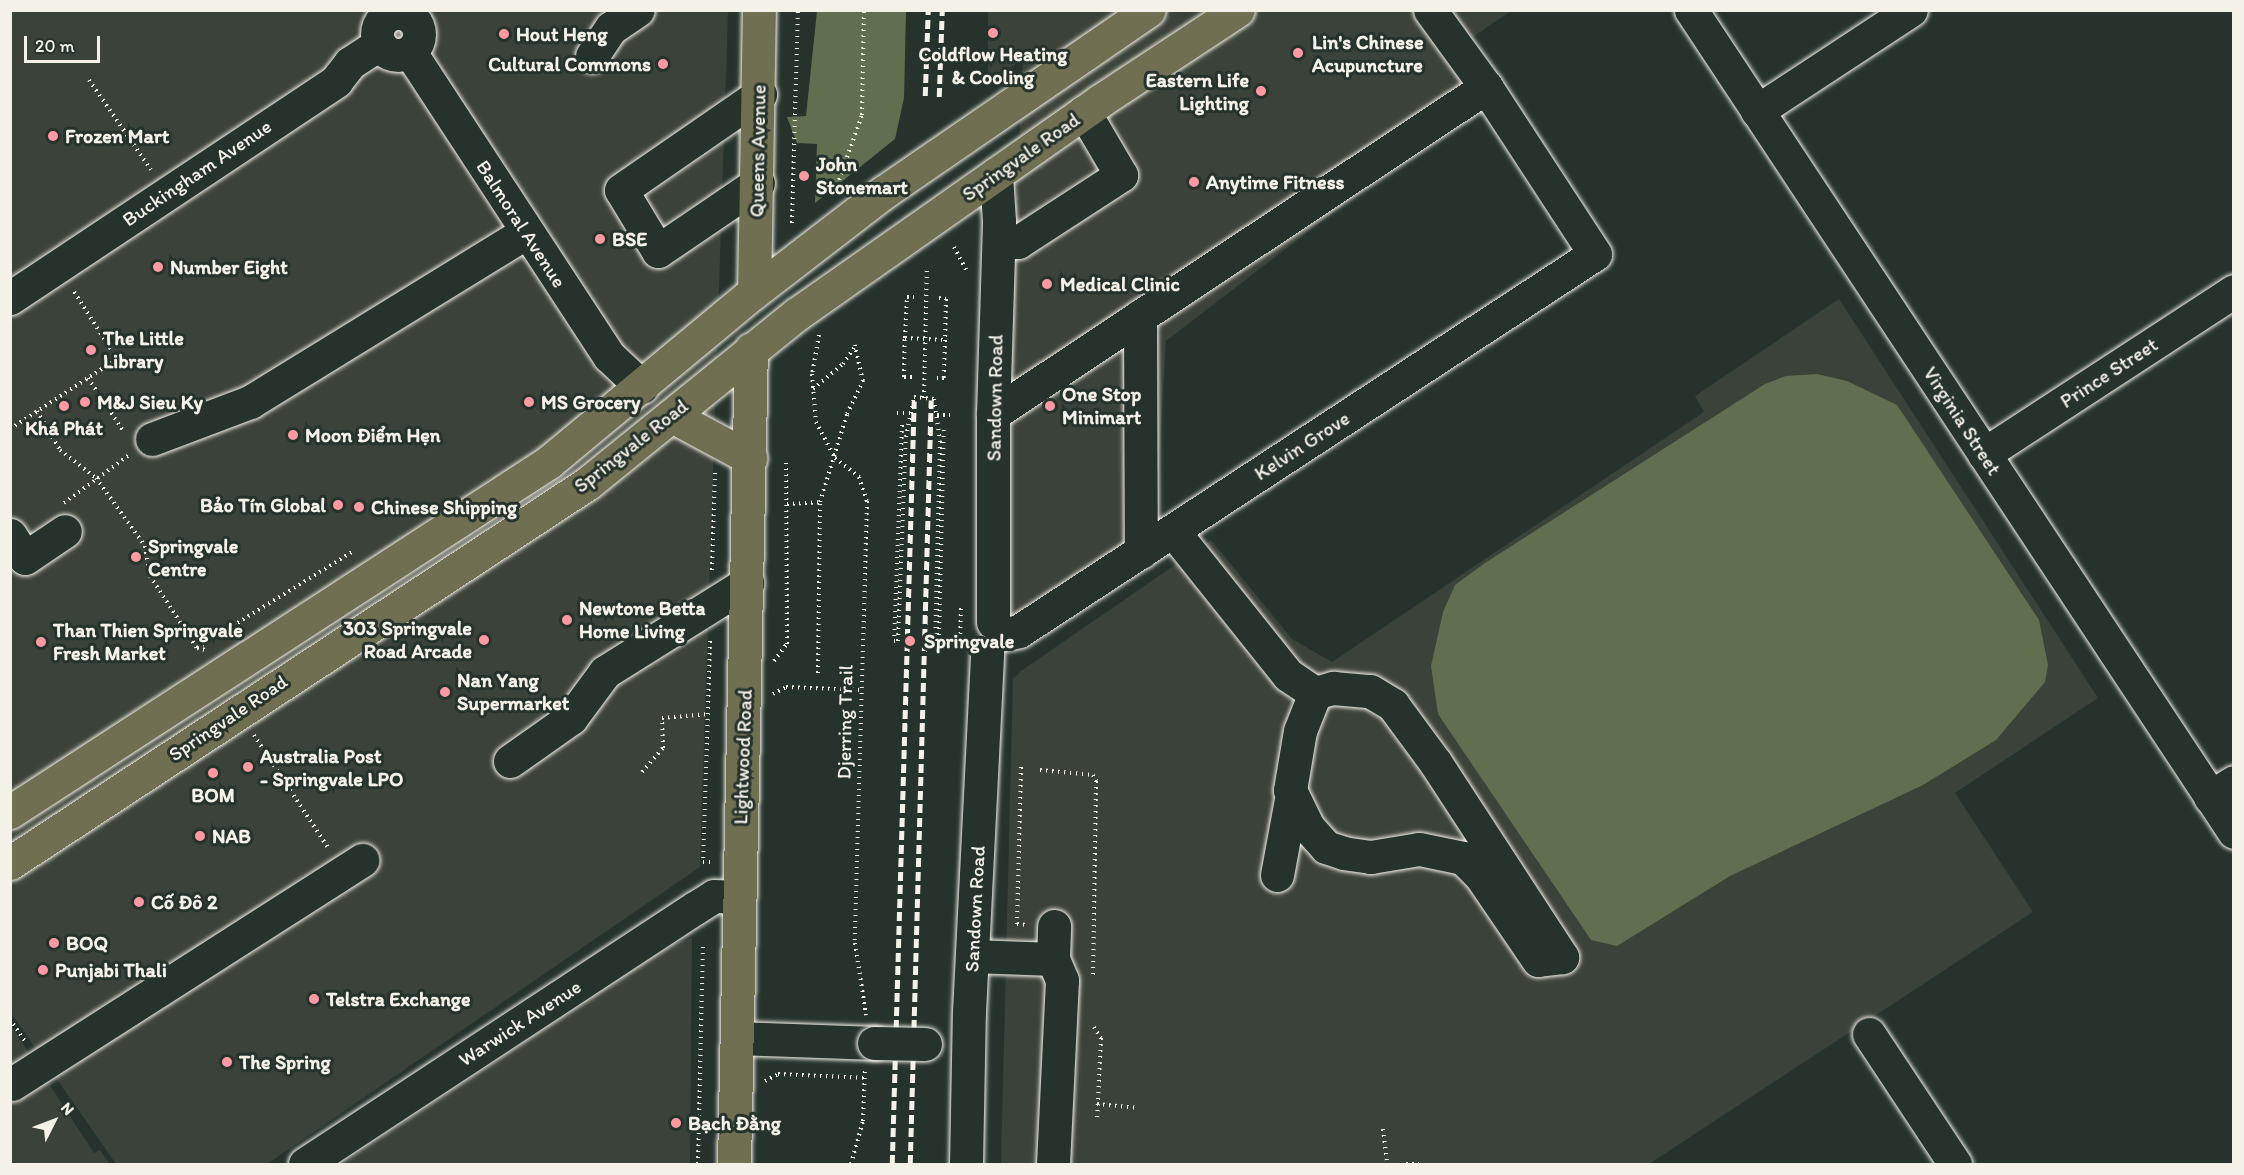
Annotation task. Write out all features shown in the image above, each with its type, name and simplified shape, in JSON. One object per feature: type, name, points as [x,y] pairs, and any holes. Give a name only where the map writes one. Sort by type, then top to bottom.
[{"type":"main road","name":"Queens Avenue","points":[[751,349],[758,183],[759,10]]},
{"type":"main road","name":"Springvale Road","points":[[10,812],[540,468],[642,387],[754,292],[953,142],[1149,10]]},
{"type":"main road","name":"Springvale Road","points":[[10,862],[588,483],[751,349],[822,297],[1084,112],[1238,10]]},
{"type":"main road","name":"Lightwood Road","points":[[734,1164],[751,349]]},
{"type":"main road","points":[[672,416],[750,458]]},
{"type":"street","points":[[592,56],[611,28],[638,10]]},
{"type":"street","name":"Virginia Street","points":[[1691,10],[1984,454],[2222,790],[2234,832]]},
{"type":"street","points":[[1757,111],[1911,10]]},
{"type":"street","points":[[993,414],[1486,87],[1433,15]]},
{"type":"street","name":"Buckingham Avenue","points":[[10,298],[336,81],[350,63],[401,26]]},
{"type":"street","name":"Balmoral Avenue","points":[[401,26],[523,226],[609,356],[642,387]]},
{"type":"street","name":"Kelvin Grove","points":[[987,640],[1019,631],[1595,254],[1486,87]]},
{"type":"street","points":[[758,183],[658,251],[621,190],[760,94]]},
{"type":"street","points":[[999,241],[1018,242],[1121,175],[1084,112]]},
{"type":"street","name":"Sandown Road","points":[[966,1164],[972,956],[987,640],[999,241],[996,174]]},
{"type":"street","points":[[442,257],[523,226]]},
{"type":"street","points":[[144,445],[250,402],[523,226]]},
{"type":"street","name":"Prince Street","points":[[1984,454],[2234,291]]},
{"type":"street","points":[[1140,316],[1141,552]]},
{"type":"street","points":[[10,535],[26,558],[65,531]]},
{"type":"street","points":[[1173,531],[1288,675],[1315,693],[1333,688],[1370,691],[1393,705],[1435,762],[1562,957],[1538,960],[1481,876],[1463,858],[1419,849],[1371,857],[1326,847],[1308,827],[1292,794]]},
{"type":"street","points":[[510,761],[572,718],[605,672],[747,583]]},
{"type":"street","points":[[1277,875],[1292,794],[1300,731],[1315,693]]},
{"type":"street","points":[[12,1084],[353,866]]},
{"type":"street","name":"Warwick Avenue","points":[[305,1164],[714,896],[739,897]]},
{"type":"street","points":[[1053,1164],[1062,980],[1053,959],[1054,926]]},
{"type":"street","points":[[972,956],[1053,959]]},
{"type":"street","points":[[738,1038],[871,1031],[925,1044],[970,1045]]},
{"type":"street","points":[[1869,1034],[1955,1164]]},
{"type":"path","points":[[798,10],[791,224],[799,220]]},
{"type":"path","points":[[834,194],[862,115],[864,10]]},
{"type":"path","points":[[89,80],[167,193]]},
{"type":"path","points":[[954,247],[969,282]]},
{"type":"path","points":[[924,398],[927,270]]},
{"type":"path","points":[[10,429],[117,359],[73,289]]},
{"type":"path","name":"Djerring Trail","points":[[822,297],[813,389],[819,432],[835,458],[859,477],[867,501],[855,943],[871,1031],[865,1078],[863,1121],[851,1164]]},
{"type":"path","points":[[912,377],[904,377],[907,297],[914,297]]},
{"type":"path","points":[[937,378],[944,378],[945,340],[946,299],[939,298]]},
{"type":"path","points":[[905,338],[945,340]]},
{"type":"path","points":[[813,389],[843,364],[855,345],[864,381],[847,414],[820,502],[819,673]]},
{"type":"path","points":[[65,531],[64,501],[144,445],[88,378]]},
{"type":"path","points":[[902,425],[894,640],[898,641],[906,437],[914,398],[934,399],[940,441],[935,641],[939,641],[944,428]]},
{"type":"path","points":[[37,411],[60,450],[96,478],[145,546],[150,576],[197,648],[209,651]]},
{"type":"path","points":[[897,413],[910,413]]},
{"type":"path","points":[[937,415],[950,415]]},
{"type":"path","points":[[770,673],[770,662],[781,656],[787,644],[786,463]]},
{"type":"path","points":[[787,504],[820,502]]},
{"type":"path","points":[[961,606],[987,640]]},
{"type":"path","points":[[770,685],[771,697],[786,687],[861,690]]},
{"type":"path","points":[[642,772],[663,748],[662,718],[708,714]]},
{"type":"path","points":[[252,724],[253,734],[353,866]]},
{"type":"path","points":[[1021,766],[1017,924],[1094,926]]},
{"type":"path","points":[[1040,770],[1093,775],[1096,781],[1093,991]]},
{"type":"path","points":[[698,1164],[703,946]]},
{"type":"path","points":[[1094,1027],[1101,1038],[1097,1119]]},
{"type":"path","points":[[760,1092],[764,1082],[778,1074],[865,1078]]},
{"type":"path","points":[[1097,1104],[1138,1108]]},
{"type":"path","points":[[1383,1129],[1387,1164]]},
{"type":"path","points":[[1406,1164],[1419,1164]]},
{"type":"shaded area","points":[[10,11],[728,11],[700,867],[267,1164],[116,1164],[11,1013]]},
{"type":"shaded area","points":[[988,11],[1511,11],[1458,47],[1487,94],[1166,341],[1155,527],[1017,615],[1007,612],[1008,380],[1023,60],[988,80]]},
{"type":"shaded area","points":[[1839,299],[2098,698],[1955,793],[2033,912],[1649,1164],[1001,1164],[1013,679],[1021,671],[1211,540],[1292,639],[1332,662],[1704,412],[1695,396]]},
{"type":"shaded area","points":[[692,938],[690,1164],[342,1164],[670,945]]},
{"type":"shaded area","points":[[10,1024],[94,1153],[100,1150],[110,1164],[11,1164]]},
{"type":"green space","points":[[817,11],[906,11],[904,98],[895,139],[815,203],[817,144],[797,143],[787,117],[806,116]]},
{"type":"green space","points":[[1817,374],[1847,381],[1897,405],[2039,620],[2048,665],[2045,682],[1996,740],[1923,785],[1730,876],[1617,946],[1591,940],[1438,714],[1431,666],[1443,612],[1455,585],[1485,563],[1765,384],[1786,376]]},
{"type":"railway","points":[[925,96],[928,10]]},
{"type":"railway","points":[[939,97],[942,10]]},
{"type":"railway","points":[[910,1164],[931,400]]},
{"type":"railway","points":[[892,1164],[914,401]]},
{"type":"place","name":"Coldflow Heating & Cooling","points":[[993,33]]},
{"type":"place","name":"Hout Heng","points":[[504,34]]},
{"type":"place","name":"Lin's Chinese Acupuncture","points":[[1298,53]]},
{"type":"place","name":"Cultural Commons","points":[[663,64]]},
{"type":"place","name":"Eastern Life Lighting","points":[[1261,91]]},
{"type":"place","name":"Frozen Mart","points":[[53,136]]},
{"type":"place","name":"John Stonemart","points":[[804,176]]},
{"type":"place","name":"Anytime Fitness","points":[[1194,182]]},
{"type":"place","name":"BSE","points":[[600,239]]},
{"type":"place","name":"Number Eight","points":[[158,267]]},
{"type":"place","name":"Medical Clinic","points":[[1047,284]]},
{"type":"place","name":"The Little Library","points":[[91,350]]},
{"type":"place","name":"M&J Sieu Ky","points":[[85,402]]},
{"type":"place","name":"MS Grocery","points":[[529,402]]},
{"type":"place","name":"Khá Phát","points":[[64,406]]},
{"type":"place","name":"One Stop Minimart","points":[[1050,406]]},
{"type":"place","name":"Moon Điểm Hẹn","points":[[293,435]]},
{"type":"place","name":"Bảo Tín Global","points":[[338,505]]},
{"type":"place","name":"Chinese Shipping","points":[[359,507]]},
{"type":"place","name":"Springvale Centre","points":[[136,557]]},
{"type":"place","name":"Newtone Betta Home Living","points":[[567,620]]},
{"type":"place","name":"303 Springvale Road Arcade","points":[[484,640]]},
{"type":"place","name":"Springvale","points":[[910,641]]},
{"type":"place","name":"Than Thien Springvale Fresh Market","points":[[41,642]]},
{"type":"place","name":"Nan Yang Supermarket","points":[[445,692]]},
{"type":"place","name":"Australia Post - Springvale LPO","points":[[248,767]]},
{"type":"place","name":"BOM","points":[[213,773]]},
{"type":"place","name":"NAB","points":[[200,836]]},
{"type":"place","name":"Cố Đô 2","points":[[139,902]]},
{"type":"place","name":"BOQ","points":[[54,943]]},
{"type":"place","name":"Punjabi Thali","points":[[43,970]]},
{"type":"place","name":"Telstra Exchange","points":[[314,999]]},
{"type":"place","name":"The Spring","points":[[227,1062]]},
{"type":"place","name":"Bạch Đằng","points":[[676,1123]]}]
